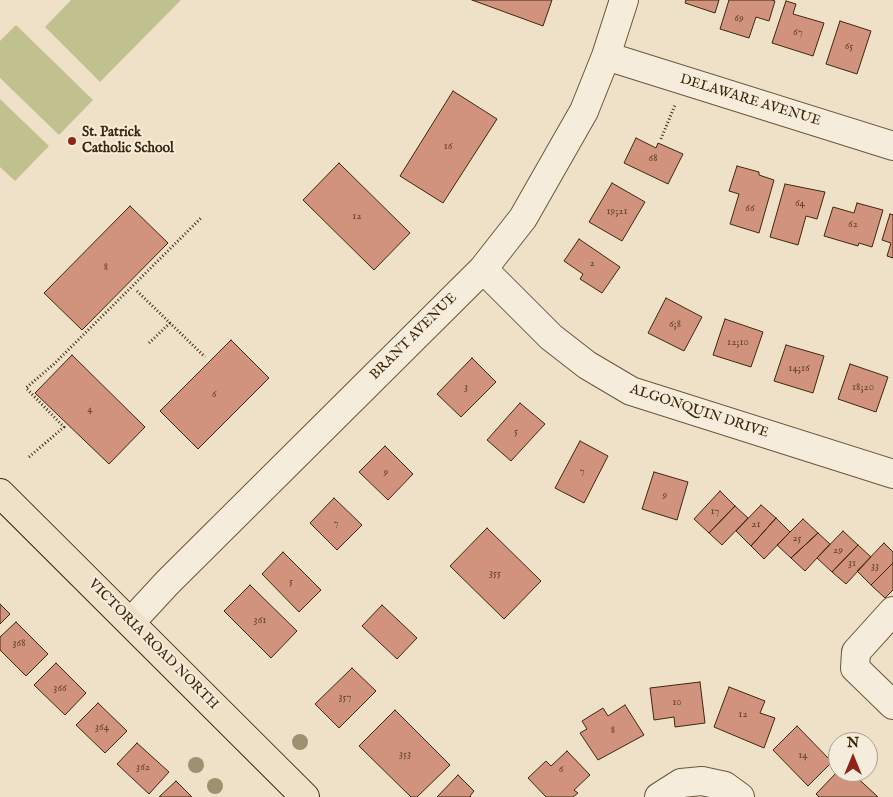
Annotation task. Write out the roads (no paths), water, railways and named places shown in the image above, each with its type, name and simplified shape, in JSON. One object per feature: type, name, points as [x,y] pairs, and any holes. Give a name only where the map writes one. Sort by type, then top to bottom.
[{"type":"main road","name":"VICTORIA ROAD NORTH","points":[[0,493],[305,797]]},
{"type":"street","name":"BRANT AVENUE","points":[[131,622],[168,582],[483,269],[523,218],[551,172],[584,111],[606,56],[624,0]]},
{"type":"street","name":"DELAWARE AVENUE","points":[[606,56],[893,146]]},
{"type":"street","name":"ALGONQUIN DRIVE","points":[[483,269],[552,337],[587,365],[631,391],[893,474]]},
{"type":"street","points":[[893,611],[856,652],[855,668],[893,705]]},
{"type":"street","points":[[659,797],[680,783],[702,781],[726,786],[740,797]]},
{"type":"place","name":"St. Patrick Catholic School","points":[[72,141]]}]
